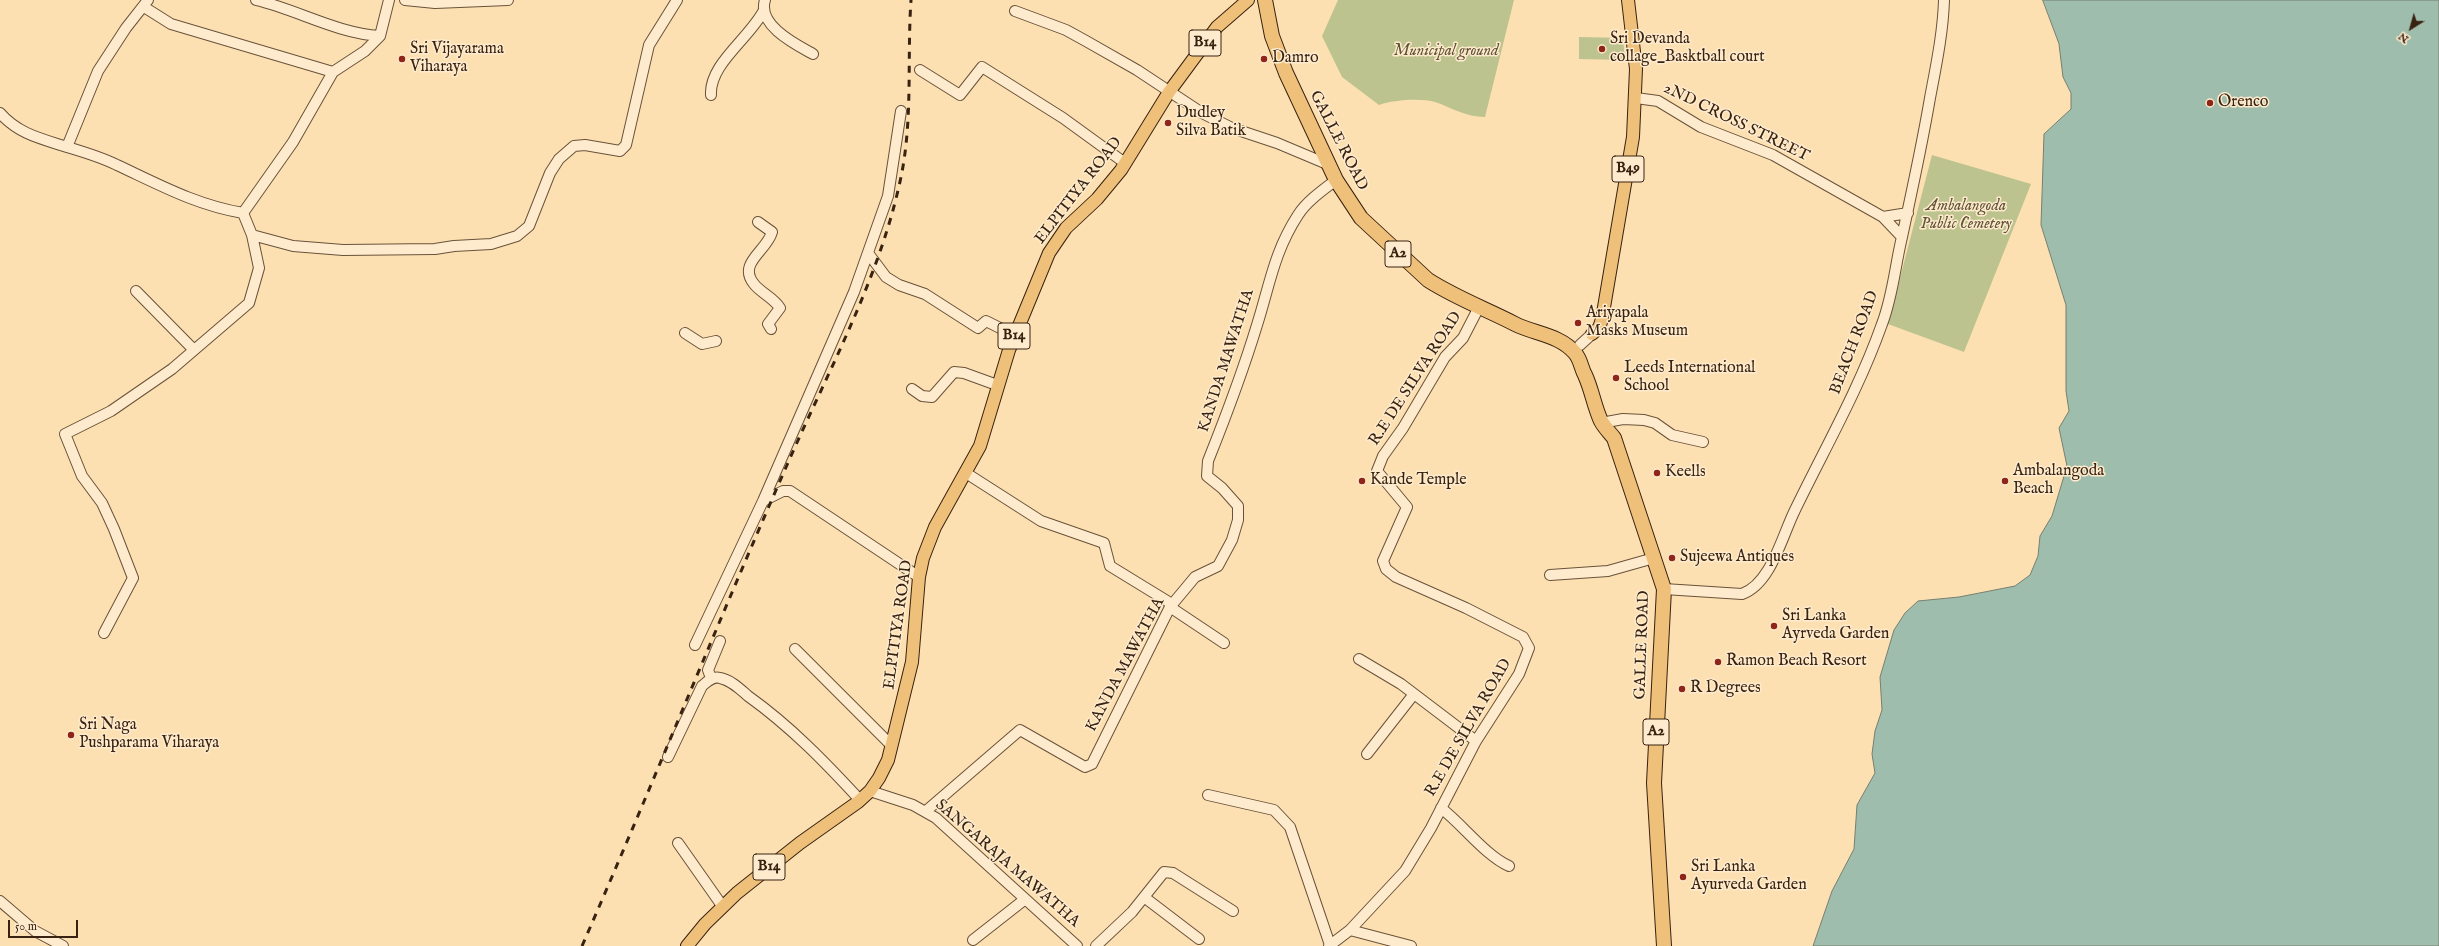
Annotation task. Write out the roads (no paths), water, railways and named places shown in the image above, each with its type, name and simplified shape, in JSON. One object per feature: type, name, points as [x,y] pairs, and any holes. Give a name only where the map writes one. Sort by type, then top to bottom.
[{"type":"highway","name":"GALLE ROAD","points":[[1265,0],[1272,36],[1279,56],[1327,164],[1362,218],[1428,280],[1479,307],[1506,317],[1515,324],[1551,337],[1571,349],[1581,361],[1584,374],[1590,383],[1601,423],[1614,438],[1664,589],[1654,782],[1664,946]]},
{"type":"highway","name":"GALLE ROAD","points":[[1506,317],[1517,317],[1558,332],[1580,345],[1587,356],[1592,373],[1590,383]]},
{"type":"main road","name":"ELPITIYA ROAD","points":[[687,946],[723,907],[773,864],[860,800],[870,791],[879,778],[892,746],[912,662],[918,577],[935,527],[980,446],[997,385],[1014,336],[1049,253],[1066,228],[1097,199],[1125,163],[1170,92],[1217,27],[1247,0]]},
{"type":"main road","name":"B49","points":[[1592,334],[1599,328],[1602,319],[1629,165],[1636,98],[1636,69],[1628,0]]},
{"type":"street","points":[[256,0],[278,5],[326,25],[361,35],[380,36]]},
{"type":"street","points":[[243,213],[293,142],[332,72],[365,51],[380,36],[389,0]]},
{"type":"street","points":[[405,0],[435,3],[508,0]]},
{"type":"street","points":[[252,235],[306,247],[384,251],[491,244],[517,236],[529,226],[555,164],[574,146],[585,145],[620,151],[626,145],[649,45],[677,0]]},
{"type":"street","name":"BEACH ROAD","points":[[1664,589],[1742,594],[1752,590],[1761,581],[1836,431],[1872,352],[1888,308],[1938,58],[1944,0]]},
{"type":"street","points":[[67,146],[98,71],[126,28],[146,4],[171,24],[332,72]]},
{"type":"street","points":[[764,5],[771,24],[813,54]]},
{"type":"street","points":[[711,95],[713,77],[719,67],[748,36],[764,5]]},
{"type":"street","points":[[1015,11],[1066,30],[1137,70],[1202,113],[1232,128],[1277,143],[1327,164]]},
{"type":"street","points":[[920,70],[960,95],[982,67],[1063,118],[1125,163]]},
{"type":"street","name":"2ND CROSS STREET","points":[[1636,98],[1658,102],[1701,127],[1772,155],[1884,217],[1902,237]]},
{"type":"street","points":[[695,645],[763,501],[854,292],[888,196],[901,111]]},
{"type":"street","points":[[0,113],[8,123],[19,130],[116,164],[169,191],[217,208],[243,213]]},
{"type":"street","name":"KANDA MAWATHA","points":[[926,811],[978,769],[1020,730],[1085,767],[1092,764],[1171,606],[1195,577],[1218,566],[1232,540],[1238,520],[1238,506],[1222,488],[1207,476],[1208,461],[1241,375],[1258,324],[1273,265],[1282,243],[1299,213],[1336,180]]},
{"type":"street","points":[[104,633],[133,578],[114,528],[102,503],[82,476],[65,434],[111,410],[172,369],[248,303],[259,268],[252,235],[243,213]]},
{"type":"street","points":[[1884,217],[1908,213]]},
{"type":"street","points":[[758,222],[772,232],[751,263],[749,272],[755,285],[780,308],[768,324],[771,329]]},
{"type":"street","points":[[868,253],[879,271],[894,282],[925,294],[978,328],[986,321],[1014,336]]},
{"type":"street","points":[[136,291],[194,350]]},
{"type":"street","name":"R.E DE SILVA ROAD","points":[[1330,946],[1350,930],[1405,870],[1441,808],[1476,741],[1519,674],[1527,655],[1527,643],[1517,634],[1466,608],[1412,585],[1386,569],[1383,561],[1407,506],[1377,471],[1383,456],[1403,428],[1444,357],[1463,338],[1479,307]]},
{"type":"street","points":[[684,333],[702,344],[716,341]]},
{"type":"street","points":[[1580,345],[1592,334]]},
{"type":"street","points":[[912,389],[922,396],[932,397],[954,372],[964,373],[997,385]]},
{"type":"street","points":[[1601,423],[1623,419],[1644,420],[1656,423],[1672,436],[1703,442]]},
{"type":"street","points":[[966,473],[1041,521],[1104,543],[1110,566],[1224,642]]},
{"type":"street","points":[[763,501],[784,490],[790,490],[918,577]]},
{"type":"street","points":[[1550,575],[1608,571],[1654,558]]},
{"type":"street","points":[[711,678],[708,670],[720,641]]},
{"type":"street","points":[[795,649],[892,746]]},
{"type":"street","points":[[1359,659],[1414,694],[1476,741]]},
{"type":"street","points":[[668,757],[702,686],[711,678],[719,677],[730,682],[758,703],[809,746],[860,800]]},
{"type":"street","points":[[1367,754],[1414,694]]},
{"type":"street","name":"SANGARAJA MAWATHA","points":[[870,791],[926,811],[1077,946]]},
{"type":"street","points":[[1208,795],[1255,804],[1274,810],[1290,827],[1330,946]]},
{"type":"street","points":[[1441,808],[1457,820],[1496,860],[1509,866]]},
{"type":"street","points":[[678,843],[723,907]]},
{"type":"street","points":[[1096,946],[1132,912],[1164,872],[1173,873],[1233,911]]},
{"type":"street","points":[[1144,897],[1199,939]]},
{"type":"street","points":[[974,940],[1024,900]]},
{"type":"street","points":[[0,901],[34,931],[63,946]]},
{"type":"street","points":[[1350,930],[1411,946]]},
{"type":"railway","points":[[582,946],[761,525],[852,324],[880,251],[892,215],[905,155],[908,111],[911,0]]},
{"type":"place","name":"Sri Devanda collage_Basktball court","points":[[1602,49]]},
{"type":"place","name":"Sri Vijayarama Viharaya","points":[[402,59]]},
{"type":"place","name":"Damro","points":[[1264,59]]},
{"type":"place","name":"Orenco","points":[[2210,103]]},
{"type":"place","name":"Dudley Silva Batik","points":[[1168,123]]},
{"type":"place","name":"Ariyapala Masks Museum","points":[[1578,323]]},
{"type":"place","name":"Leeds International School","points":[[1616,378]]},
{"type":"place","name":"Keells","points":[[1657,473]]},
{"type":"place","name":"Kande Temple","points":[[1362,481]]},
{"type":"place","name":"Ambalangoda Beach","points":[[2005,481]]},
{"type":"place","name":"Sujeewa Antiques","points":[[1672,558]]},
{"type":"place","name":"Sri Lanka Ayrveda Garden","points":[[1774,626]]},
{"type":"place","name":"Ramon Beach Resort","points":[[1718,662]]},
{"type":"place","name":"R Degrees","points":[[1682,689]]},
{"type":"place","name":"Sri Naga Pushparama Viharaya","points":[[71,735]]},
{"type":"place","name":"Sri Lanka Ayurveda Garden","points":[[1683,877]]},
{"type":"park label","name":"Municipal ground","points":[[1446,52]]},
{"type":"park label","name":"Ambalangoda Public Cemetery","points":[[1966,216]]}]
